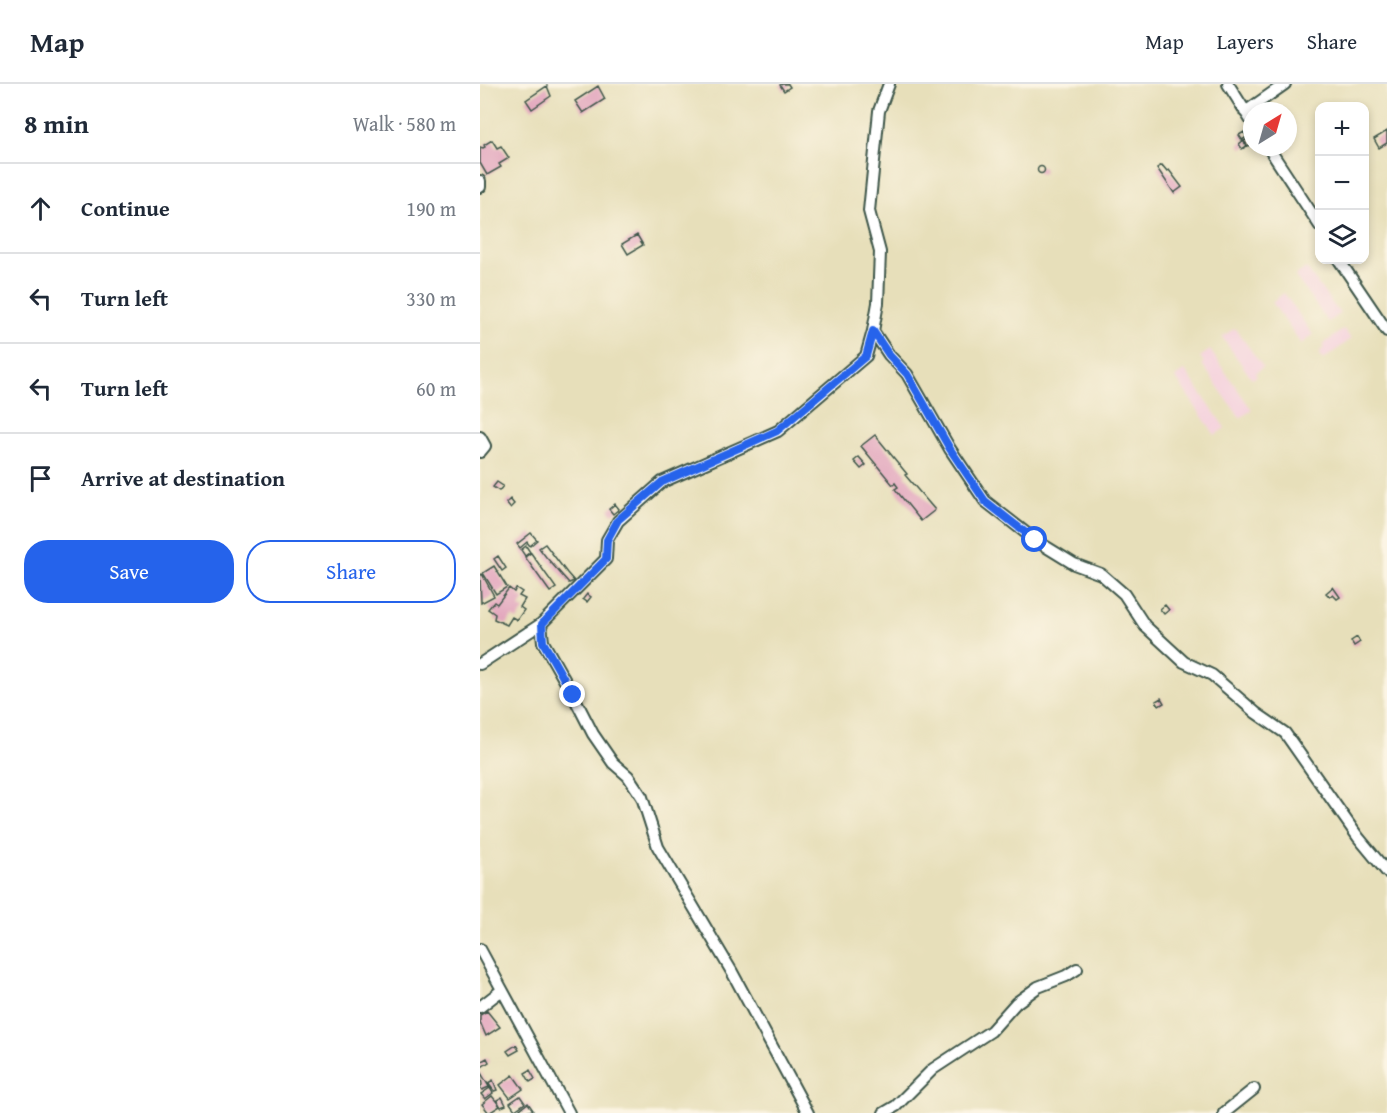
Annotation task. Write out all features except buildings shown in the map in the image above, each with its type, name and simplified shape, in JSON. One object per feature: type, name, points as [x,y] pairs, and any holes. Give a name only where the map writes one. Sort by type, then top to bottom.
[{"type":"street","points":[[480,664],[542,624],[606,559],[607,540],[618,520],[662,482],[777,431],[866,356],[878,303],[880,252],[869,211],[879,111],[889,84]]},
{"type":"street","points":[[1228,84],[1243,109]]},
{"type":"street","points":[[1259,102],[1285,84]]},
{"type":"street","points":[[1274,156],[1315,218]]},
{"type":"street","points":[[480,181],[480,188]]},
{"type":"street","points":[[1342,264],[1387,331]]},
{"type":"street","points":[[873,331],[889,355],[907,374],[950,449],[985,501],[1035,540],[1074,564],[1101,574],[1124,594],[1145,626],[1184,662],[1212,675],[1256,713],[1285,733],[1358,837],[1387,872]]},
{"type":"street","points":[[480,437],[485,446],[480,452]]},
{"type":"street","points":[[542,624],[543,642],[573,695],[592,735],[613,763],[628,776],[642,797],[658,847],[732,972],[808,1113]]},
{"type":"street","points":[[480,949],[569,1113]]},
{"type":"street","points":[[884,1113],[896,1106],[933,1070],[991,1031],[1017,1003],[1038,987],[1077,969]]},
{"type":"street","points":[[480,1007],[502,990]]},
{"type":"street","points":[[1224,1113],[1254,1089]]},
{"type":"shaded area","points":[[1306,268],[1340,314],[1328,322],[1295,276]]},
{"type":"shaded area","points":[[1284,293],[1313,335],[1301,344],[1272,302]]},
{"type":"shaded area","points":[[1235,328],[1263,367],[1255,373],[1257,376],[1252,379],[1222,337]]},
{"type":"shaded area","points":[[1344,329],[1351,339],[1323,360],[1319,355],[1324,348],[1322,345]]},
{"type":"shaded area","points":[[1210,350],[1252,410],[1240,418],[1202,364],[1204,362],[1200,357]]},
{"type":"shaded area","points":[[1185,370],[1225,428],[1215,435],[1175,377]]},
{"type":"route","points":[[573,695],[543,642],[542,624],[606,559],[607,540],[618,520],[662,482],[777,431],[866,356],[873,331],[889,355],[907,374],[950,449],[985,501],[1035,540]]}]
